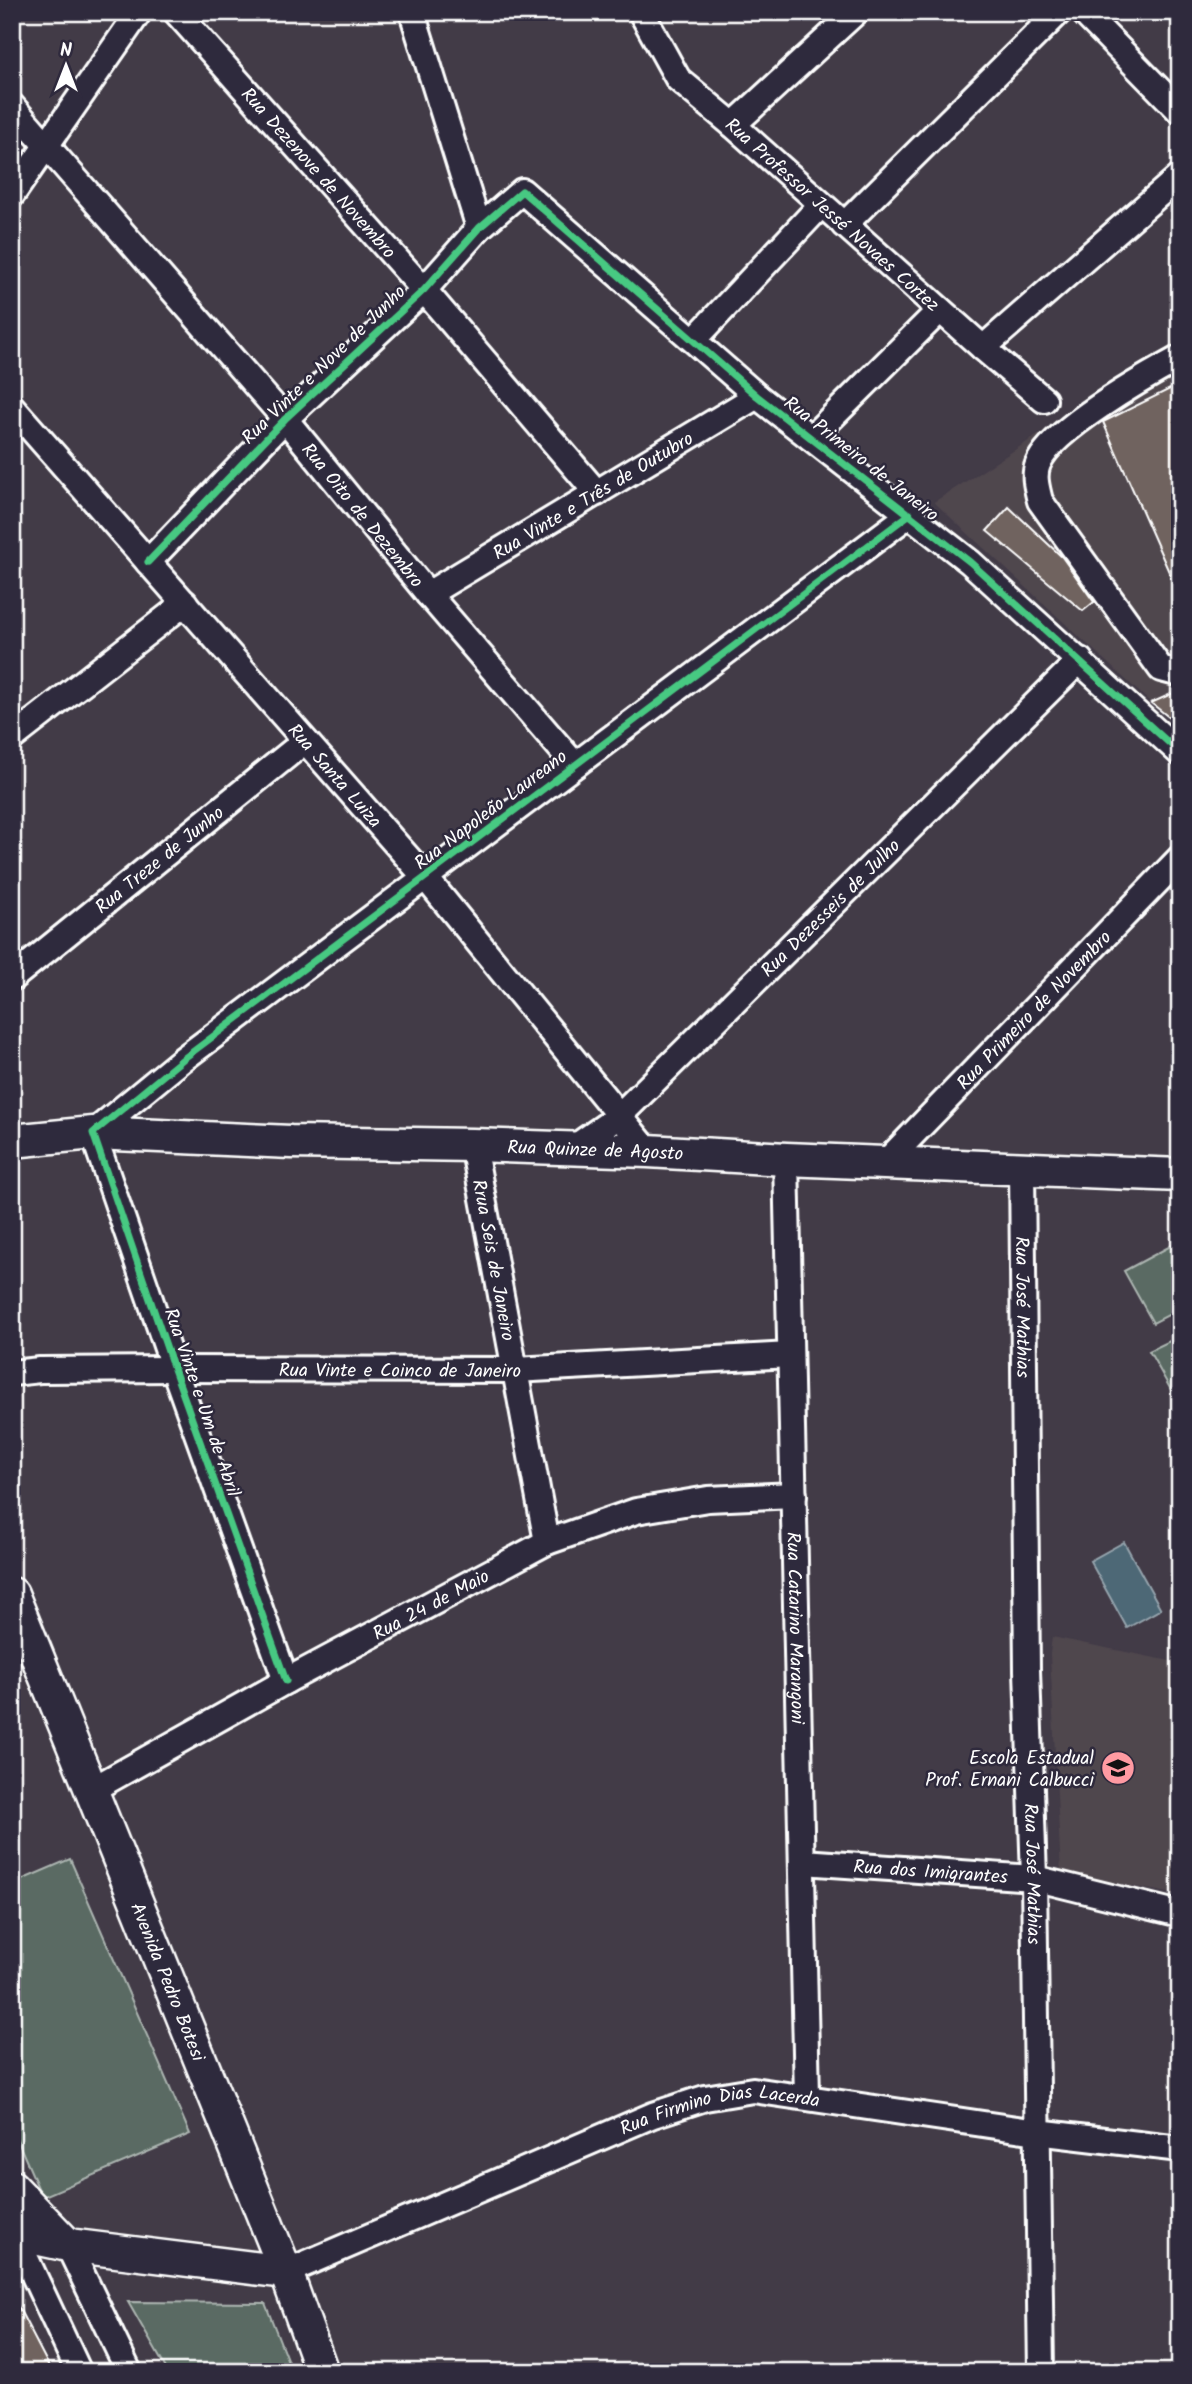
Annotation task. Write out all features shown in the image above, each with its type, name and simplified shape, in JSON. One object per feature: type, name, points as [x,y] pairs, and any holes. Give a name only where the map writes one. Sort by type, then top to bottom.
[{"type":"main road","name":"Rua Quinze de Agosto","points":[[12,1141],[93,1133],[291,1142],[648,1151],[1179,1174]]},
{"type":"main road","name":"Avenida Pedro Botesi","points":[[12,1594],[20,1638],[93,1789],[286,2272],[322,2372]]},
{"type":"main road","points":[[12,2187],[68,2245]]},
{"type":"main road","points":[[13,2233],[68,2245],[286,2272]]},
{"type":"street","points":[[12,195],[139,12]]},
{"type":"street","name":"Rua Dezenove de Novembro","points":[[176,12],[424,290],[597,493]]},
{"type":"street","name":"Rua Professor Jessé Novaes Cortez","points":[[641,12],[678,79],[1044,400]]},
{"type":"street","points":[[733,125],[856,12]]},
{"type":"street","points":[[844,225],[1059,12]]},
{"type":"street","points":[[1083,12],[1180,111]]},
{"type":"street","points":[[419,15],[480,228]]},
{"type":"street","name":"Rua Oito de Dezembro","points":[[12,106],[285,419],[428,594],[575,765]]},
{"type":"street","points":[[983,348],[1180,176]]},
{"type":"street","name":"Rua Vinte e Nove de Junho","points":[[148,562],[285,419],[424,290],[480,228],[522,191]]},
{"type":"street","name":"Rua Primeiro de Janeiro","points":[[522,191],[757,396],[970,562],[1180,753]]},
{"type":"street","points":[[694,341],[821,205]]},
{"type":"street","points":[[811,438],[940,310]]},
{"type":"street","points":[[1180,358],[1123,390],[1050,445],[1038,464],[1035,481],[1040,501],[1161,668],[1180,674]]},
{"type":"street","name":"Rua Vinte e Três de Outubro","points":[[428,594],[757,396]]},
{"type":"street","name":"Rua Santa Luiza","points":[[12,407],[425,877],[648,1151]]},
{"type":"street","name":"Rua Napoleão Laureano","points":[[93,1133],[183,1059],[909,514]]},
{"type":"street","points":[[12,738],[184,603]]},
{"type":"street","name":"Rua Dezesseis de Julho","points":[[572,1149],[619,1116],[1080,660]]},
{"type":"street","name":"Rua Treze de Junho","points":[[12,978],[305,741]]},
{"type":"street","name":"Rua Primeiro de Novembro","points":[[886,1162],[1180,858]]},
{"type":"street","name":"Rua Vinte e Um de Abril","points":[[93,1133],[286,1681]]},
{"type":"street","name":"Rrua Seis de Janeiro","points":[[473,1145],[547,1542]]},
{"type":"street","name":"Rua Catarino Marangoni","points":[[786,1159],[807,2097]]},
{"type":"street","name":"Rua José Mathias","points":[[1022,1167],[1027,1670],[1034,1878],[1041,2372]]},
{"type":"street","name":"Rua Vinte e Coinco de Janeiro","points":[[12,1373],[40,1370],[174,1369],[515,1370],[790,1355]]},
{"type":"street","name":"Rua 24 de Maio","points":[[93,1789],[286,1681],[547,1542],[636,1511],[708,1499],[794,1495]]},
{"type":"street","name":"Rua dos Imigrantes","points":[[803,1862],[1034,1878],[1180,1914]]},
{"type":"street","name":"Rua Firmino Dias Lacerda","points":[[286,2272],[653,2115],[705,2098],[754,2090],[1037,2132],[1180,2149]]},
{"type":"street","points":[[13,2233],[79,2372]]},
{"type":"street","points":[[68,2245],[129,2372]]},
{"type":"shaded area","points":[[1180,334],[1180,726],[1151,703],[934,502],[1156,359]]},
{"type":"shaded area","name":"Escola Estadual Prof. Ernani Calbucci","points":[[1052,1637],[1180,1663],[1180,1895],[1061,1873],[1050,1654]]},
{"type":"green space","points":[[1180,1241],[1180,1309],[1153,1323],[1124,1271]]},
{"type":"green space","points":[[1180,1336],[1180,1406],[1149,1351]]},
{"type":"green space","points":[[70,1859],[190,2134],[42,2197],[12,2128],[12,1884]]},
{"type":"green space","points":[[128,2302],[265,2303],[292,2372],[168,2372]]},
{"type":"water","points":[[1124,1542],[1161,1609],[1127,1628],[1090,1561]]},
{"type":"building","points":[[1180,384],[1180,597],[1103,422]]},
{"type":"building","points":[[1009,507],[1062,557],[1094,602],[1083,611],[987,531]]},
{"type":"building","points":[[1180,690],[1180,726],[1151,703]]},
{"type":"building","points":[[12,2295],[52,2372],[12,2372]]},
{"type":"cycle path","points":[[148,562],[285,419],[424,290],[479,228],[522,191],[757,396],[970,562],[1180,753]]},
{"type":"cycle path","points":[[286,1681],[93,1133],[183,1059],[910,514]]},
{"type":"place","name":"Escola Estadual Prof. Ernani Calbucci","points":[[1118,1768]]}]
